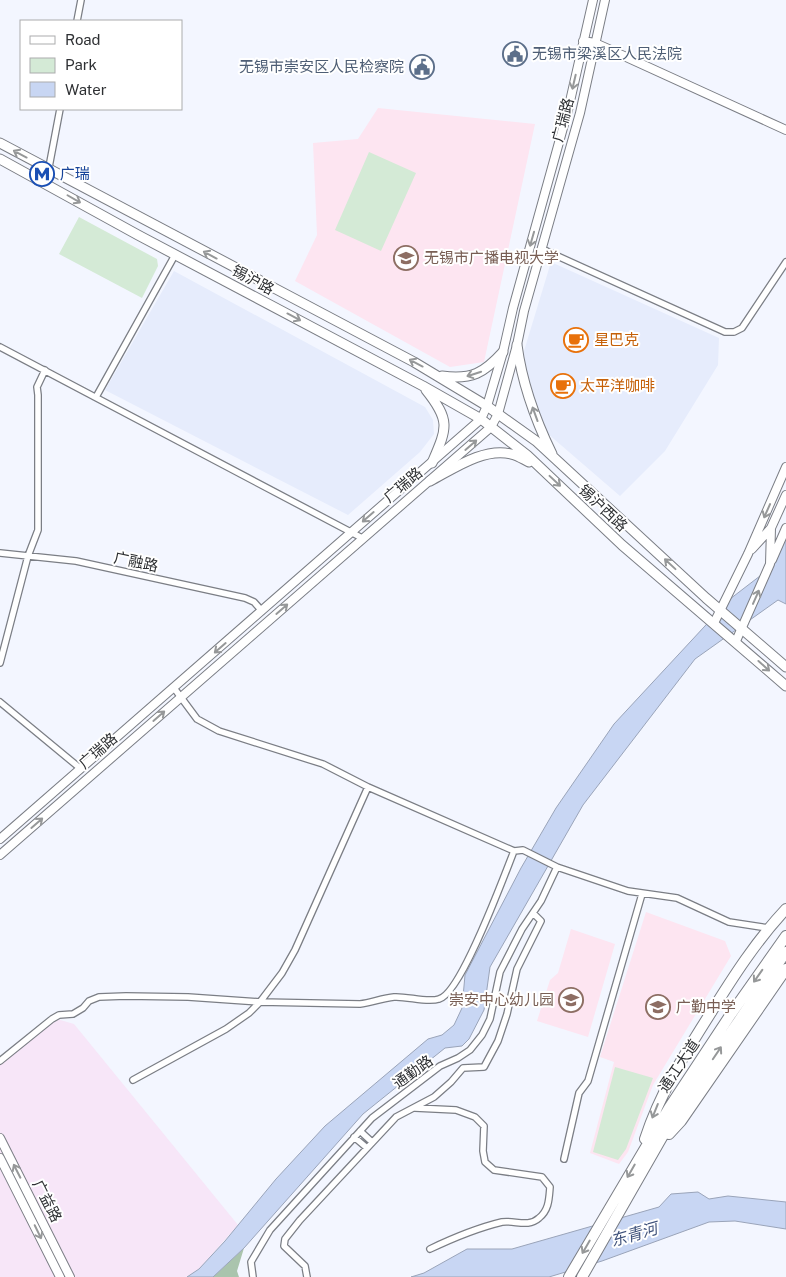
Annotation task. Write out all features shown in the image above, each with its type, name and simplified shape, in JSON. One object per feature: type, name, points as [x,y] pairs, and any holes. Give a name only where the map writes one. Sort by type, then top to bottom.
[{"type":"highway","points":[[640,1155],[654,1112],[681,1060],[768,928],[786,909]]},
{"type":"highway","name":"通江大道","points":[[569,1277],[640,1155],[726,1022],[786,936]]},
{"type":"highway","name":"通江大道","points":[[582,1277],[677,1111],[786,952]]},
{"type":"highway","points":[[656,1148],[681,1121],[786,969]]},
{"type":"main road","name":"广瑞路","points":[[0,839],[481,419],[487,406],[503,352],[513,308],[568,110],[593,0]]},
{"type":"main road","name":"广瑞路","points":[[0,855],[491,427],[498,414],[517,345],[524,311],[580,113],[605,0]]},
{"type":"main road","points":[[583,41],[595,43],[786,130]]},
{"type":"main road","name":"锡沪路","points":[[0,143],[437,375],[487,406],[536,441],[706,598],[745,630]]},
{"type":"main road","name":"锡沪路","points":[[0,159],[175,255],[423,386],[481,419],[491,427]]},
{"type":"main road","points":[[517,345],[523,378],[531,404],[555,458]]},
{"type":"main road","points":[[437,375],[451,377],[472,376],[489,367],[503,352]]},
{"type":"main road","points":[[423,386],[440,409],[445,422],[443,439],[432,462]]},
{"type":"main road","name":"锡沪西路","points":[[491,427],[538,466],[622,544],[738,644]]},
{"type":"main road","points":[[430,481],[472,460],[491,453],[513,454],[538,466]]},
{"type":"main road","points":[[714,623],[748,554],[786,467]]},
{"type":"main road","points":[[748,554],[771,528],[786,495]]},
{"type":"main road","points":[[770,564],[771,528]]},
{"type":"main road","points":[[786,528],[738,644],[786,686]]},
{"type":"main road","points":[[745,630],[786,667]]},
{"type":"main road","name":"广益路","points":[[0,1138],[70,1277]]},
{"type":"main road","name":"广益路","points":[[0,1158],[60,1277]]},
{"type":"street","points":[[77,20],[81,0]]},
{"type":"street","points":[[46,183],[60,110]]},
{"type":"street","points":[[542,249],[725,332],[734,332],[742,328],[786,262]]},
{"type":"street","points":[[96,397],[175,255]]},
{"type":"street","points":[[0,347],[362,538]]},
{"type":"street","points":[[0,664],[28,556],[38,530],[38,395],[36,387],[45,370]]},
{"type":"street","name":"广融路","points":[[0,553],[76,562],[244,598],[254,602],[262,610]]},
{"type":"street","points":[[174,688],[196,719],[219,731],[323,764],[368,787],[514,851],[523,850],[557,867],[628,891],[677,898],[729,922],[768,928]]},
{"type":"street","points":[[0,702],[81,769]]},
{"type":"street","points":[[133,1080],[226,1029],[260,1002],[282,973],[295,950],[368,787]]},
{"type":"street","points":[[0,1061],[52,1018],[59,1015],[73,1014],[89,1001],[99,997],[188,997],[260,1002],[360,1004],[394,997],[439,1000],[448,995],[472,955],[514,851]]},
{"type":"street","name":"通勤路","points":[[254,1277],[251,1262],[270,1230],[354,1137],[372,1118],[440,1066],[470,1050],[482,1036],[490,1019],[500,972],[557,867]]},
{"type":"street","points":[[564,1159],[580,1093],[588,1081],[642,894]]},
{"type":"street","points":[[307,1277],[305,1266],[284,1246],[285,1239],[300,1220],[396,1117],[434,1098],[463,1068],[484,1067],[498,1041],[507,1014],[517,969],[540,921],[533,914]]},
{"type":"street","points":[[415,1108],[456,1110],[475,1116],[484,1126],[483,1151],[485,1162],[494,1170],[542,1177],[550,1186],[548,1209],[538,1220],[526,1224],[505,1222],[469,1232],[430,1249]]},
{"type":"street","points":[[360,1131],[372,1142]]},
{"type":"street","points":[[354,1137],[367,1148]]},
{"type":"shaded area","name":"无锡市广播电视大学","points":[[378,108],[535,124],[484,362],[450,367],[295,281],[317,235],[313,143],[358,139]]},
{"type":"shaded area","points":[[551,262],[719,338],[718,365],[665,451],[620,496],[547,433],[525,371],[524,351]]},
{"type":"shaded area","points":[[174,271],[425,407],[433,420],[434,434],[420,452],[348,515],[105,390]]},
{"type":"shaded area","name":"广勤中学","points":[[646,912],[725,941],[731,956],[653,1085],[628,1152],[619,1164],[590,1153],[614,1062],[600,1057]]},
{"type":"shaded area","name":"崇安中心幼儿园","points":[[571,929],[615,944],[588,1037],[537,1021],[550,980],[558,973]]},
{"type":"shaded area","points":[[57,1019],[74,1024],[238,1225],[199,1269],[187,1277],[0,1277],[0,1062]]},
{"type":"green space","points":[[369,152],[416,173],[381,251],[335,230]]},
{"type":"green space","points":[[79,217],[157,259],[158,266],[142,298],[59,254]]},
{"type":"green space","points":[[615,1067],[653,1078],[626,1149],[618,1160],[593,1152]]},
{"type":"green space","points":[[244,1248],[237,1271],[239,1277],[213,1277]]},
{"type":"water","points":[[786,537],[786,604],[778,600],[695,659],[583,805],[490,967],[484,1010],[469,1039],[462,1046],[445,1048],[363,1114],[244,1248],[213,1277],[187,1277],[199,1269],[225,1241],[276,1179],[325,1126],[428,1039],[442,1035],[454,1025],[462,1008],[465,975],[521,868],[556,808],[614,724],[730,599],[773,566]]},
{"type":"water","name":"东青河","points":[[698,1192],[709,1199],[728,1196],[786,1202],[786,1229],[735,1221],[709,1222],[602,1261],[549,1277],[411,1277],[424,1273],[467,1249],[512,1249],[659,1207],[671,1194]]},
{"type":"place","name":"无锡市梁溪区人民法院","points":[[515,54]]},
{"type":"place","name":"无锡市崇安区人民检察院","points":[[422,67]]},
{"type":"place","name":"广瑞","points":[[42,174]]},
{"type":"place","name":"无锡市广播电视大学","points":[[406,258]]},
{"type":"place","name":"星巴克","points":[[576,340]]},
{"type":"place","name":"太平洋咖啡","points":[[563,386]]},
{"type":"place","name":"崇安中心幼儿园","points":[[571,1000]]},
{"type":"place","name":"广勤中学","points":[[658,1007]]}]
